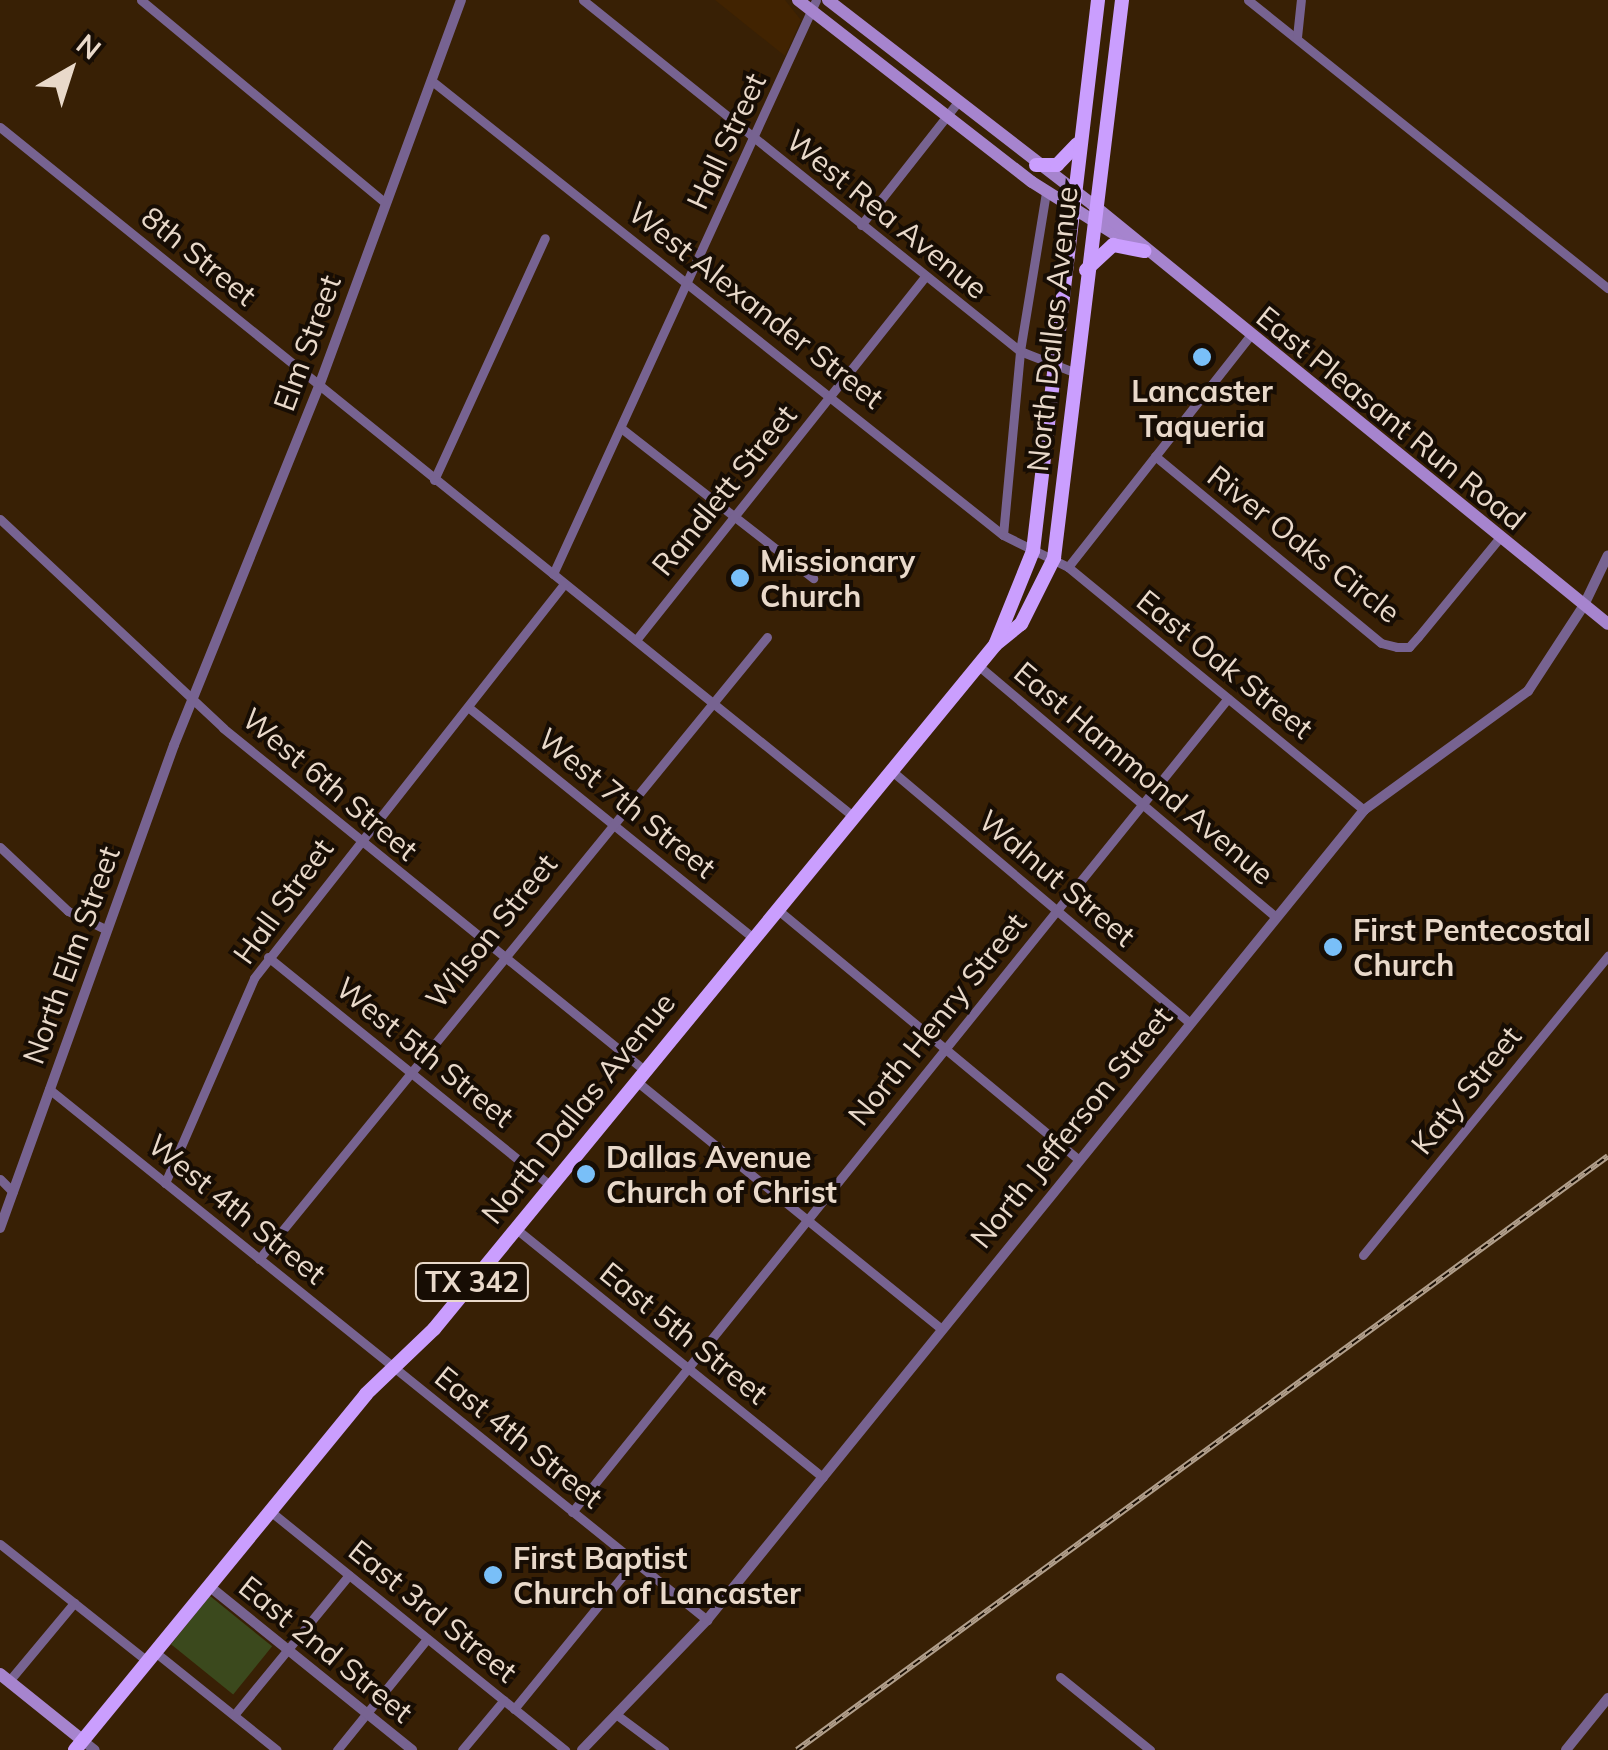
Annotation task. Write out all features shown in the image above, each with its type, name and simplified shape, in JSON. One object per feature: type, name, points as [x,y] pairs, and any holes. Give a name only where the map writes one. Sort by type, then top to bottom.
[{"type":"main road","points":[[798,0],[814,6],[945,118],[1070,210],[1144,251]]},
{"type":"main road","points":[[828,0],[1036,165],[1092,204],[1144,251]]},
{"type":"main road","name":"North Dallas Avenue","points":[[84,1747],[151,1656],[270,1511],[393,1368],[434,1329],[996,644],[1033,551],[1072,191],[1098,0]]},
{"type":"main road","name":"North Dallas Avenue","points":[[996,644],[1020,624],[1054,558],[1092,204],[1118,50],[1122,0]]},
{"type":"main road","points":[[1094,47],[1118,50]]},
{"type":"main road","points":[[1036,165],[1057,165],[1078,144]]},
{"type":"main road","points":[[1086,271],[1114,245],[1144,251]]},
{"type":"main road","name":"East Pleasant Run Road","points":[[1144,251],[1608,624]]},
{"type":"main road","points":[[5,1678],[84,1747]]},
{"type":"street","points":[[140,0],[384,202]]},
{"type":"street","name":"Elm Street","points":[[192,700],[319,386],[461,0]]},
{"type":"street","name":"West Rea Avenue","points":[[583,0],[1020,351],[1054,370],[1076,373]]},
{"type":"street","points":[[1248,0],[1608,288]]},
{"type":"street","points":[[1297,37],[1301,0]]},
{"type":"street","name":"Hall Street","points":[[552,574],[814,6]]},
{"type":"street","name":"West Alexander Street","points":[[432,81],[688,281],[1003,536],[1054,558]]},
{"type":"street","points":[[861,226],[956,103]]},
{"type":"street","name":"8th Street","points":[[0,127],[564,584]]},
{"type":"street","name":"North Dallas Avenue","points":[[1003,536],[1020,351],[1046,192]]},
{"type":"street","points":[[434,480],[545,238]]},
{"type":"street","name":"Randlett Street","points":[[636,640],[926,277]]},
{"type":"street","points":[[1068,567],[1249,337]]},
{"type":"street","points":[[621,428],[732,519],[813,578]]},
{"type":"street","name":"River Oaks Circle","points":[[1155,456],[1381,643],[1409,647],[1500,537]]},
{"type":"street","name":"West 6th Street","points":[[0,519],[192,700],[940,1328]]},
{"type":"street","name":"North Jefferson Street","points":[[582,1750],[707,1620],[1077,1158],[1099,1139],[1189,1022],[1364,810],[1507,710],[1542,674],[1584,605],[1608,555]]},
{"type":"street","name":"East Oak Street","points":[[1054,558],[1364,810]]},
{"type":"street","points":[[564,584],[854,817]]},
{"type":"street","name":"Hall Street","points":[[164,1183],[268,958],[564,584]]},
{"type":"street","name":"Wilson Street","points":[[259,1259],[611,822],[767,637]]},
{"type":"street","name":"East Hammond Avenue","points":[[980,667],[1276,917]]},
{"type":"street","name":"North Henry Street","points":[[572,1512],[1228,698]]},
{"type":"street","name":"North Elm Street","points":[[0,1228],[105,930],[192,700]]},
{"type":"street","name":"West 7th Street","points":[[468,706],[754,940]]},
{"type":"street","name":"Walnut Street","points":[[892,772],[1189,1022]]},
{"type":"street","points":[[0,847],[68,911],[105,930]]},
{"type":"street","points":[[778,910],[1077,1158]]},
{"type":"street","name":"Katy Street","points":[[1364,1255],[1608,956]]},
{"type":"street","name":"West 5th Street","points":[[268,958],[550,1186]]},
{"type":"street","name":"West 4th Street","points":[[49,1089],[393,1368]]},
{"type":"street","points":[[0,1180],[14,1192]]},
{"type":"street","name":"East 5th Street","points":[[515,1228],[822,1476]]},
{"type":"street","name":"East 4th Street","points":[[393,1368],[707,1620]]},
{"type":"street","name":"East 3rd Street","points":[[270,1511],[564,1750]]},
{"type":"street","points":[[0,1544],[74,1603],[234,1715],[277,1750]]},
{"type":"street","points":[[514,1709],[634,1562]]},
{"type":"street","points":[[234,1715],[349,1574]]},
{"type":"street","name":"East 2nd Street","points":[[209,1586],[412,1750]]},
{"type":"street","points":[[5,1678],[74,1603]]},
{"type":"street","points":[[337,1750],[427,1639]]},
{"type":"street","points":[[1060,1678],[1150,1750]]},
{"type":"street","points":[[1566,1750],[1608,1698]]},
{"type":"street","points":[[462,1750],[504,1700]]},
{"type":"street","points":[[617,1715],[664,1750]]},
{"type":"shaded area","points":[[715,0],[785,0],[801,20],[785,56]]},
{"type":"green space","points":[[210,1596],[272,1646],[233,1695],[171,1644]]},
{"type":"railway","points":[[797,1750],[1608,1156]]},
{"type":"place","name":"Lancaster Taqueria","points":[[1202,357]]},
{"type":"place","name":"Missionary Church","points":[[740,578]]},
{"type":"place","name":"First Pentecostal Church","points":[[1333,947]]},
{"type":"place","name":"Dallas Avenue Church of Christ","points":[[586,1174]]},
{"type":"place","name":"First Baptist Church of Lancaster","points":[[493,1575]]}]
